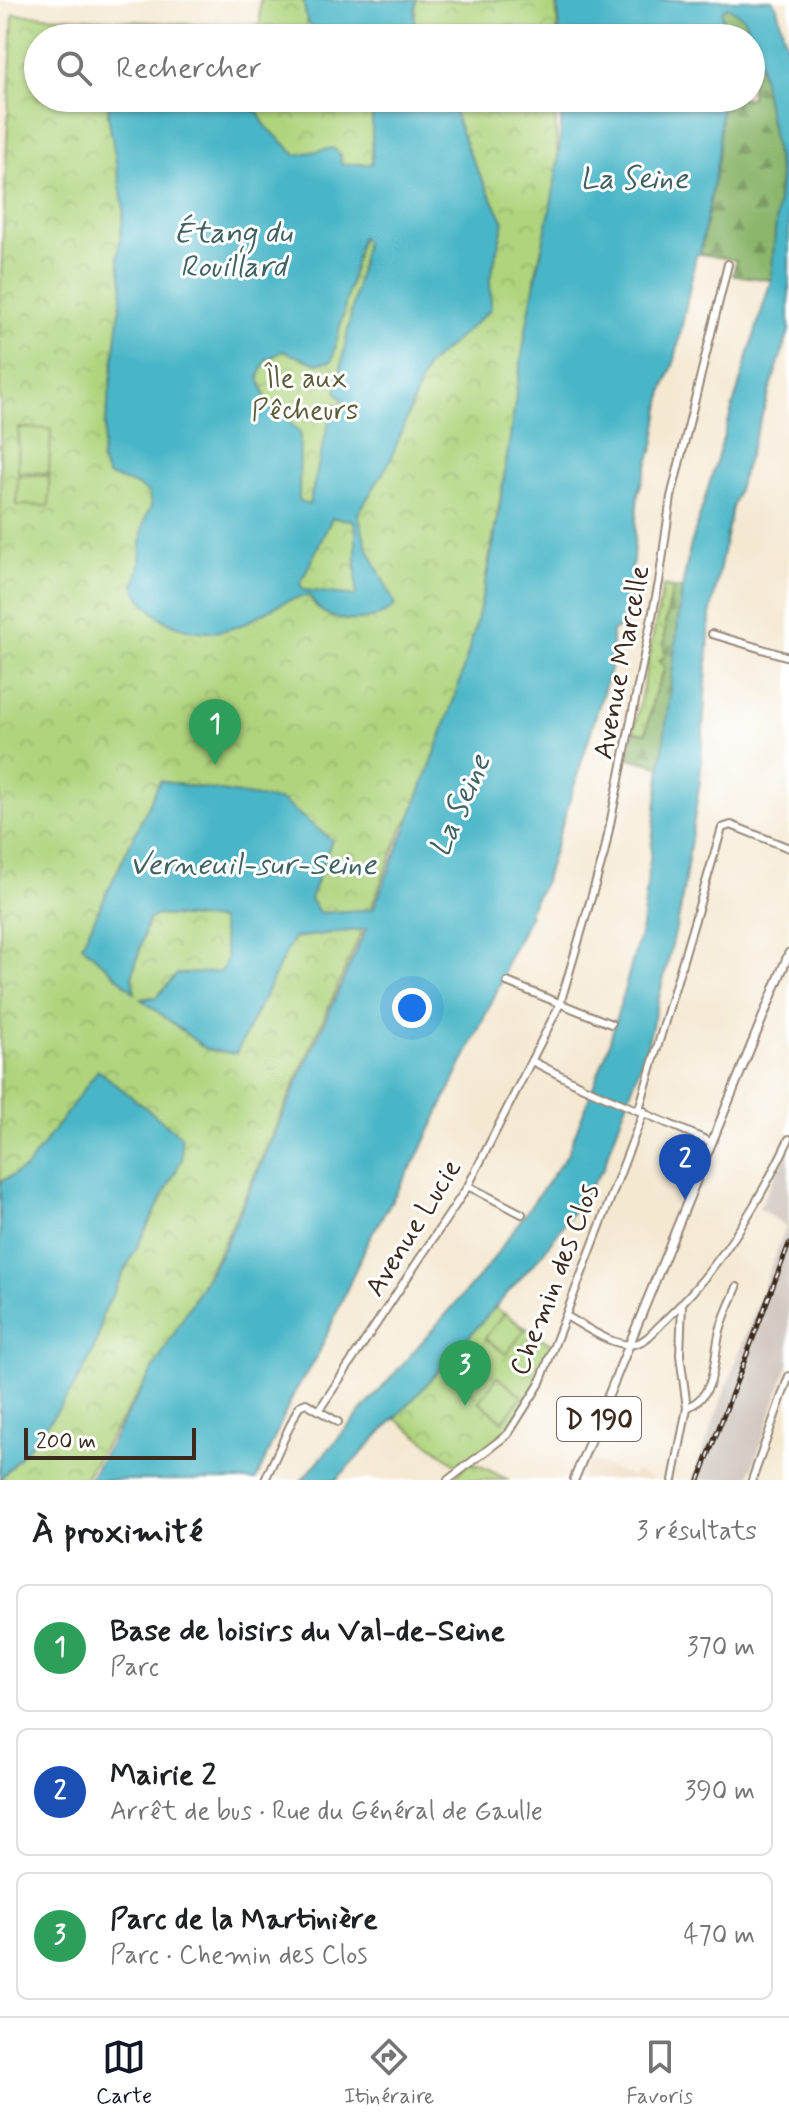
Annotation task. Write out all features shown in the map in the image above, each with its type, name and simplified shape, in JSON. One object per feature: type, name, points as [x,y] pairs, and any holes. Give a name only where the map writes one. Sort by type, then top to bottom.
[{"type":"main road","name":"D 190","points":[[574,1480],[789,953]]},
{"type":"street","name":"Avenue Marcelle","points":[[532,1061],[560,1004],[604,854],[659,582],[671,497],[728,264]]},
{"type":"street","points":[[712,634],[789,657]]},
{"type":"street","name":"Chemin des Clos","points":[[448,1480],[508,1434],[539,1385],[642,1110],[722,828],[731,825],[789,848]]},
{"type":"street","points":[[507,982],[611,1024]]},
{"type":"street","points":[[532,1061],[583,1087],[711,1142]]},
{"type":"street","name":"Avenue Lucie","points":[[319,1410],[468,1186],[532,1061]]},
{"type":"street","points":[[566,1316],[630,1345],[645,1339],[682,1304],[746,1220],[789,1139]]},
{"type":"street","points":[[468,1186],[522,1214]]},
{"type":"street","points":[[687,1408],[697,1403],[712,1379],[719,1335],[737,1287]]},
{"type":"street","points":[[673,1480],[687,1408],[680,1355],[682,1304]]},
{"type":"street","points":[[752,1480],[789,1376]]},
{"type":"street","points":[[265,1480],[299,1406],[306,1403],[338,1422]]},
{"type":"shaded area","points":[[789,1148],[789,1362],[748,1480],[692,1480],[786,1226],[759,1208]]},
{"type":"shaded area","points":[[590,1459],[632,1477],[635,1471],[655,1480],[581,1480]]},
{"type":"green space","points":[[260,0],[556,0],[557,24],[260,24]]},
{"type":"green space","points":[[728,6],[743,17],[747,24],[722,24],[722,10]]},
{"type":"green space","name":"Île aux Pêcheurs","points":[[13,14],[182,24],[24,24],[24,112],[555,112],[559,178],[536,272],[524,372],[472,651],[413,814],[404,825],[359,938],[231,1228],[178,1331],[83,1480],[0,1480],[0,296]]},
{"type":"green space","points":[[765,93],[780,178],[771,280],[733,275],[736,260],[700,254],[718,158],[721,112],[765,112]]},
{"type":"green space","points":[[19,428],[51,429],[49,473],[18,472]]},
{"type":"green space","points":[[18,475],[49,476],[49,506],[17,505]]},
{"type":"green space","points":[[663,586],[673,588],[665,624],[665,668],[654,695],[646,734],[634,732]]},
{"type":"green space","points":[[673,588],[682,589],[662,767],[629,758],[634,732],[646,733],[654,695],[665,668],[659,661],[664,657],[665,624]]},
{"type":"green space","points":[[494,1307],[552,1345],[533,1389],[505,1434],[470,1461],[509,1480],[453,1480],[462,1469],[395,1418]]},
{"type":"green space","points":[[505,1313],[525,1330],[506,1354],[485,1338]]},
{"type":"green space","points":[[498,1377],[522,1396],[503,1421],[479,1401]]},
{"type":"water","points":[[303,0],[416,0],[416,24],[307,22]]},
{"type":"water","points":[[558,0],[772,0],[777,7],[789,56],[789,331],[732,508],[710,616],[700,781],[680,912],[647,1046],[603,1169],[543,1253],[419,1393],[336,1480],[302,1480],[488,1266],[567,1155],[607,1051],[642,927],[682,589],[690,548],[771,280],[780,177],[765,93],[765,24],[747,24],[743,17],[728,7],[722,10],[722,24],[559,24]]},
{"type":"water","name":"Étang du Rouillard","points":[[108,112],[258,112],[265,125],[296,155],[333,148],[341,155],[341,164],[372,164],[372,112],[454,112],[469,153],[504,222],[490,279],[491,309],[427,366],[390,461],[358,514],[367,547],[394,607],[373,618],[348,620],[325,613],[310,596],[301,597],[241,625],[210,632],[179,627],[165,620],[142,600],[134,586],[138,576],[143,526],[151,507],[149,493],[134,484],[108,476],[101,460],[123,286],[118,256],[124,209]],"holes":[[[361,237],[365,242],[336,392],[345,403],[332,408],[309,505],[299,500],[300,432],[267,402],[259,377],[266,360],[283,351],[317,364],[332,361]],[[332,518],[353,520],[356,529],[356,596],[304,590],[300,584]]]},
{"type":"water","name":"La Seine","points":[[561,112],[721,112],[718,158],[700,254],[696,255],[675,360],[663,391],[654,445],[638,493],[632,571],[636,580],[624,625],[612,631],[612,663],[544,883],[528,912],[530,915],[506,963],[503,978],[419,1154],[368,1241],[317,1357],[294,1393],[256,1480],[89,1480],[224,1247],[366,929],[293,938],[236,1054],[206,1049],[141,999],[157,997],[177,974],[221,972],[227,959],[220,920],[157,915],[148,920],[132,977],[135,993],[82,945],[160,781],[282,801],[332,840],[310,899],[320,913],[373,909],[445,725],[479,612],[500,503],[528,319],[555,181]]},
{"type":"water","points":[[98,1070],[181,1136],[182,1159],[102,1315],[99,1335],[78,1379],[47,1424],[0,1479],[0,1182],[26,1168]]},
{"type":"railway","points":[[699,1480],[789,1244]]},
{"type":"place","name":"Base de loisirs du Val-de-Seine","points":[[215,765]]},
{"type":"place","name":"Mairie 2","points":[[685,1200]]},
{"type":"place","name":"Parc de la Martinière","points":[[465,1406]]},
{"type":"water label","name":"Verneuil-sur-Seine","points":[[253,864]]}]
